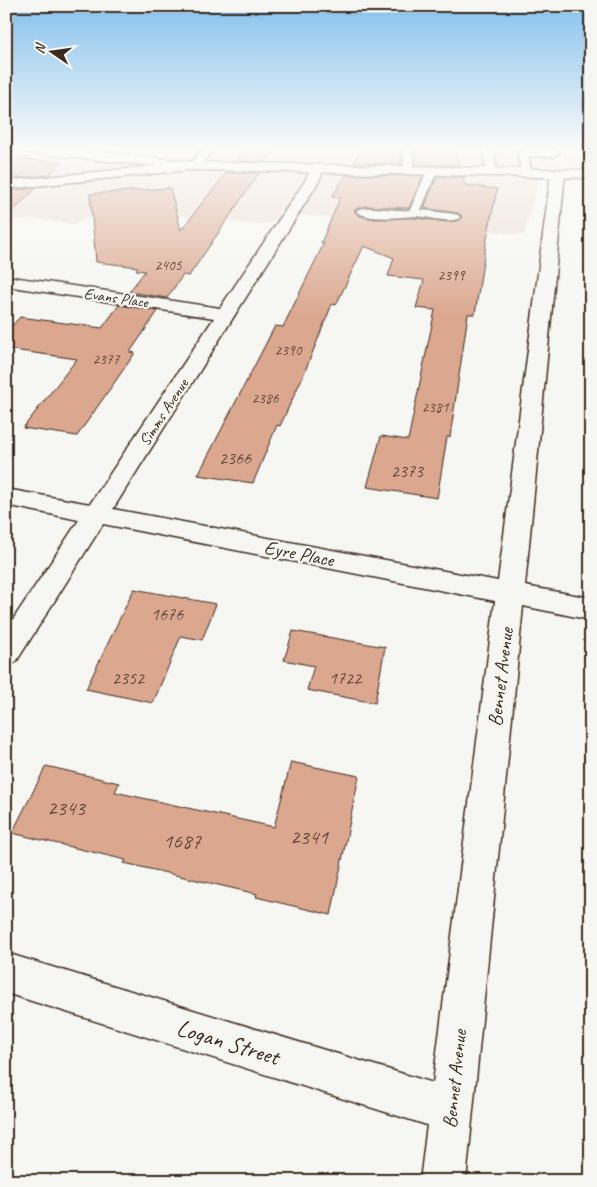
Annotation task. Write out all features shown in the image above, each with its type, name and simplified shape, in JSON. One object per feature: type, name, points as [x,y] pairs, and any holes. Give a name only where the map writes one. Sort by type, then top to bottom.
[{"type":"street","name":"Simms Avenue","points":[[6,654],[297,203]]},
{"type":"street","name":"Bennet Avenue","points":[[443,1181],[510,594],[550,203]]},
{"type":"street","name":"Evans Place","points":[[6,282],[225,314]]},
{"type":"street","name":"Eyre Place","points":[[6,497],[591,609]]},
{"type":"street","name":"Logan Street","points":[[6,974],[450,1110]]},
{"type":"lane","points":[[414,213],[418,203]]},
{"type":"lane","points":[[362,211],[400,215],[414,213],[454,217]]},
{"type":"shaded area","points":[[6,203],[532,203],[524,235],[410,222],[409,226],[303,215],[259,225],[155,213],[83,218],[75,224],[36,219],[6,221]]},
{"type":"building","points":[[6,203],[21,203],[6,218]]},
{"type":"building","points":[[91,203],[174,203],[181,230],[202,203],[238,203],[189,276],[183,275],[167,298],[129,292],[145,271],[136,270],[138,267],[96,262]]},
{"type":"building","points":[[338,203],[411,203],[409,208],[366,206],[354,210],[360,216],[375,219],[414,218],[447,222],[459,220],[462,217],[458,213],[424,208],[426,203],[494,203],[475,314],[468,314],[450,437],[447,437],[437,498],[367,487],[381,436],[408,440],[435,310],[416,308],[424,280],[388,276],[394,258],[364,246],[336,305],[332,304],[303,376],[280,426],[277,425],[253,483],[198,475],[275,326],[283,327],[324,243],[321,243]]},
{"type":"building","points":[[119,305],[158,311],[130,352],[135,353],[77,436],[23,428],[77,359],[6,349],[6,332],[20,317],[102,328]]},
{"type":"building","points":[[134,589],[216,604],[202,640],[181,636],[153,703],[86,689]]},
{"type":"building","points":[[293,631],[385,647],[375,703],[307,690],[314,666],[284,660]]},
{"type":"building","points":[[291,762],[359,776],[331,915],[256,897],[257,894],[124,863],[126,860],[12,833],[46,766],[119,783],[115,792],[274,827]]}]
